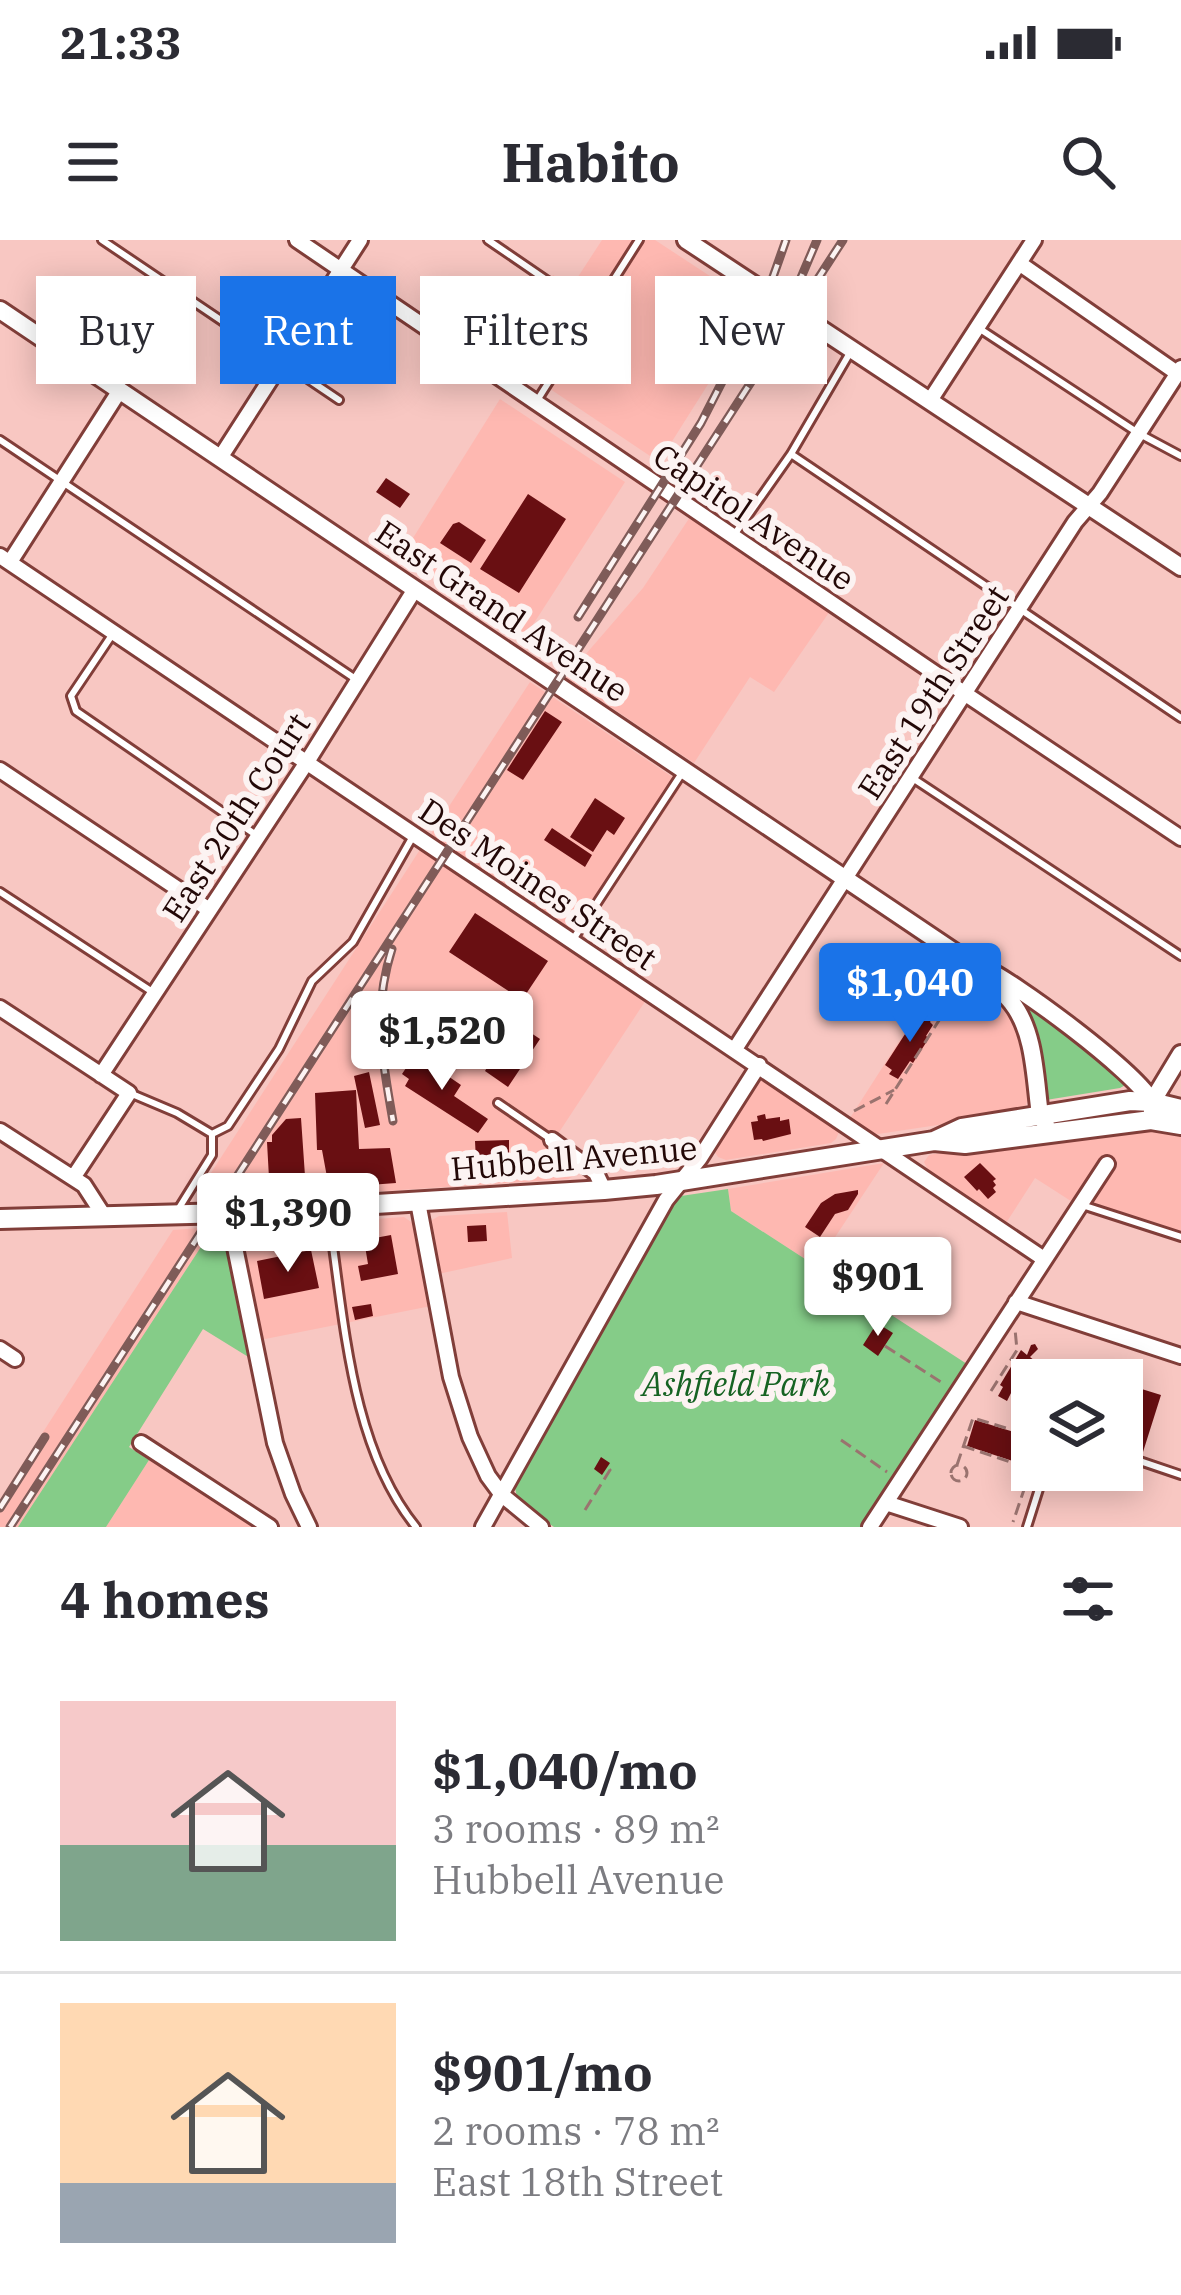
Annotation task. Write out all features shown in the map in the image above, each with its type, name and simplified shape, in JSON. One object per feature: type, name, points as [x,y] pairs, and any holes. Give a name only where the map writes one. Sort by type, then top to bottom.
[{"type":"main road","name":"Hubbell Avenue","points":[[934,1141],[962,1128],[1130,1101],[1152,1111]]},
{"type":"main road","points":[[1152,1111],[1181,1109]]},
{"type":"main road","points":[[1152,1111],[1181,1125]]},
{"type":"main road","name":"Hubbell Avenue","points":[[0,1219],[228,1213],[604,1190],[934,1141],[965,1144],[1056,1133],[1152,1111]]},
{"type":"street","name":"Capitol Avenue","points":[[297,240],[1181,838]]},
{"type":"street","points":[[337,276],[360,240]]},
{"type":"street","points":[[686,240],[1181,567]]},
{"type":"street","points":[[931,399],[1034,240]]},
{"type":"street","points":[[1019,263],[1179,371]]},
{"type":"street","name":"East Grand Avenue","points":[[0,310],[969,962],[1022,1018],[1040,1115]]},
{"type":"street","name":"East 19th Street","points":[[735,1049],[1018,609],[1179,371]]},
{"type":"street","points":[[220,458],[268,384]]},
{"type":"street","points":[[5,559],[120,390]]},
{"type":"street","name":"Des Moines Street","points":[[5,559],[1044,1259]]},
{"type":"street","name":"East 20th Court","points":[[101,1075],[415,589]]},
{"type":"street","points":[[0,770],[208,909]]},
{"type":"street","name":"East Grand Avenue","points":[[969,962],[1026,994],[1136,1080],[1152,1111]]},
{"type":"street","points":[[0,1008],[129,1093],[73,1178]]},
{"type":"street","points":[[1152,1111],[1181,1054]]},
{"type":"street","points":[[483,1527],[664,1204],[700,1158],[759,1065]]},
{"type":"street","points":[[1040,1115],[1056,1133]]},
{"type":"street","points":[[0,1131],[84,1185],[104,1216]]},
{"type":"street","points":[[552,1140],[596,1172],[604,1190]]},
{"type":"street","points":[[870,1527],[1108,1164]]},
{"type":"street","points":[[418,1202],[457,1399],[478,1456],[502,1495],[541,1527]]},
{"type":"street","points":[[228,1213],[275,1443],[309,1527]]},
{"type":"street","points":[[1016,1302],[1181,1356]]},
{"type":"street","points":[[0,1349],[16,1359]]},
{"type":"street","points":[[141,1444],[270,1527]]},
{"type":"street","points":[[886,1503],[961,1527]]},
{"type":"lane","points":[[102,240],[220,319]]},
{"type":"lane","points":[[488,240],[540,276]]},
{"type":"lane","points":[[616,276],[639,240]]},
{"type":"lane","points":[[977,327],[1181,456]]},
{"type":"lane","points":[[734,535],[791,454],[853,348]]},
{"type":"lane","points":[[316,384],[339,400]]},
{"type":"lane","points":[[536,402],[547,384]]},
{"type":"lane","points":[[0,440],[357,680]]},
{"type":"lane","points":[[791,454],[1181,718]]},
{"type":"lane","points":[[113,633],[71,697],[76,711],[256,835]]},
{"type":"lane","points":[[572,940],[684,770]]},
{"type":"lane","points":[[910,776],[1181,956]]},
{"type":"lane","points":[[212,1134],[228,1126],[266,1069],[312,981],[353,942],[414,834]]},
{"type":"lane","points":[[0,892],[154,993]]},
{"type":"lane","points":[[129,1093],[212,1134]]},
{"type":"lane","points":[[498,1103],[552,1140]]},
{"type":"lane","points":[[175,1215],[212,1155],[212,1134]]},
{"type":"lane","points":[[1081,1204],[1181,1237]]},
{"type":"lane","points":[[328,1208],[364,1417],[383,1473],[416,1527]]},
{"type":"lane","points":[[1143,1462],[1181,1475]]},
{"type":"lane","points":[[1027,1527],[1038,1491]]},
{"type":"path","points":[[886,1104],[944,1015]]},
{"type":"path","points":[[854,1112],[895,1090]]},
{"type":"path","points":[[992,1391],[1017,1350],[1013,1324]]},
{"type":"path","points":[[885,1346],[944,1384]]},
{"type":"path","points":[[956,1465],[973,1418],[1011,1430]]},
{"type":"path","points":[[841,1440],[887,1472]]},
{"type":"path","points":[[963,1446],[1011,1462]]},
{"type":"path","points":[[585,1510],[607,1468]]},
{"type":"path","points":[[1013,1522],[1024,1491]]},
{"type":"shaded area","points":[[602,240],[655,240],[710,276],[655,276],[655,384],[708,384],[659,462],[543,384],[631,384],[631,276],[579,276]]},
{"type":"shaded area","points":[[500,399],[625,482],[525,637],[403,554]]},
{"type":"shaded area","points":[[690,517],[830,611],[774,692],[750,677],[694,763],[566,677],[643,588]]},
{"type":"shaded area","points":[[530,682],[683,784],[581,937],[429,837]]},
{"type":"shaded area","points":[[421,848],[646,1000],[550,1146],[574,1163],[576,1175],[231,1201],[235,1192],[198,1193]]},
{"type":"shaded area","points":[[950,962],[994,993],[1013,1017],[1029,1095],[1026,1105],[951,1123],[872,1133],[850,1118]]},
{"type":"shaded area","points":[[762,1080],[835,1126],[836,1139],[726,1160],[718,1157],[716,1146]]},
{"type":"shaded area","points":[[1137,1129],[1181,1134],[1181,1242],[1086,1211],[1113,1169],[1102,1161],[1074,1203],[1035,1178],[1006,1223],[928,1170],[924,1162],[934,1154]]},
{"type":"shaded area","points":[[884,1163],[816,1266],[731,1211],[728,1189]]},
{"type":"shaded area","points":[[507,1212],[512,1258],[438,1274],[432,1220]]},
{"type":"shaded area","points":[[404,1217],[414,1224],[431,1306],[260,1340],[241,1245],[245,1228]]},
{"type":"shaded area","points":[[214,1227],[18,1527],[0,1527],[0,1499],[173,1230]]},
{"type":"shaded area","points":[[149,1460],[255,1527],[106,1527]]},
{"type":"green space","points":[[997,980],[1129,1083],[1046,1100]]},
{"type":"green space","name":"Ashfield Park","points":[[728,1189],[731,1211],[967,1364],[862,1527],[554,1527],[518,1502],[518,1480],[673,1201]]},
{"type":"green space","points":[[214,1227],[224,1237],[250,1358],[203,1329],[129,1447],[149,1460],[106,1527],[18,1527]]},
{"type":"building","points":[[386,478],[410,494],[400,508],[376,492]]},
{"type":"building","points":[[528,494],[566,519],[519,593],[480,569]]},
{"type":"building","points":[[459,522],[486,540],[471,563],[440,543]]},
{"type":"building","points":[[545,711],[562,722],[523,780],[507,770]]},
{"type":"building","points":[[595,798],[625,818],[614,835],[607,830],[593,852],[570,837]]},
{"type":"building","points":[[552,828],[592,855],[585,867],[544,840]]},
{"type":"building","points":[[475,913],[548,961],[522,1000],[449,952]]},
{"type":"building","points":[[918,1014],[933,1017],[929,1038],[898,1079],[885,1065]]},
{"type":"building","points":[[516,1023],[540,1039],[508,1087],[485,1071],[492,1059],[486,1055],[503,1029],[509,1033]]},
{"type":"building","points":[[412,1059],[420,1065],[423,1059],[461,1085],[454,1096],[488,1119],[478,1133],[405,1086],[409,1079],[402,1074]]},
{"type":"building","points":[[369,1072],[380,1125],[365,1128],[354,1076]]},
{"type":"building","points":[[356,1090],[359,1149],[390,1148],[396,1183],[329,1188],[322,1150],[317,1150],[315,1093]]},
{"type":"building","points":[[765,1114],[766,1119],[789,1119],[791,1134],[754,1140],[751,1122]]},
{"type":"building","points":[[301,1118],[305,1176],[269,1178],[267,1142],[272,1142],[272,1135],[286,1119]]},
{"type":"building","points":[[509,1140],[512,1159],[502,1173],[485,1174],[474,1161],[475,1141]]},
{"type":"building","points":[[980,1163],[996,1179],[996,1192],[988,1199],[964,1177]]},
{"type":"building","points":[[858,1190],[848,1210],[835,1214],[820,1237],[805,1227],[821,1203],[835,1194]]},
{"type":"building","points":[[486,1225],[487,1241],[468,1242],[467,1226]]},
{"type":"building","points":[[391,1235],[398,1274],[361,1281],[358,1266],[368,1264],[364,1240]]},
{"type":"building","points":[[311,1250],[319,1288],[264,1299],[257,1261]]},
{"type":"building","points":[[371,1304],[373,1316],[355,1320],[352,1307]]},
{"type":"building","points":[[877,1323],[893,1333],[878,1356],[863,1345]]},
{"type":"building","points":[[1031,1345],[1038,1349],[1033,1359],[1016,1359],[1021,1350],[1027,1355]]},
{"type":"building","points":[[1011,1367],[1007,1401],[998,1396]]},
{"type":"building","points":[[1143,1389],[1161,1395],[1143,1452]]},
{"type":"building","points":[[975,1420],[1011,1431],[1011,1460],[967,1446]]},
{"type":"building","points":[[601,1457],[610,1463],[602,1475],[594,1469]]},
{"type":"railway","points":[[578,617],[701,423],[767,294],[786,240]]},
{"type":"railway","points":[[802,276],[817,240]]},
{"type":"railway","points":[[10,1527],[843,240]]},
{"type":"railway","points":[[392,949],[381,1014],[393,1121]]},
{"type":"railway","points":[[0,1508],[45,1437]]}]
